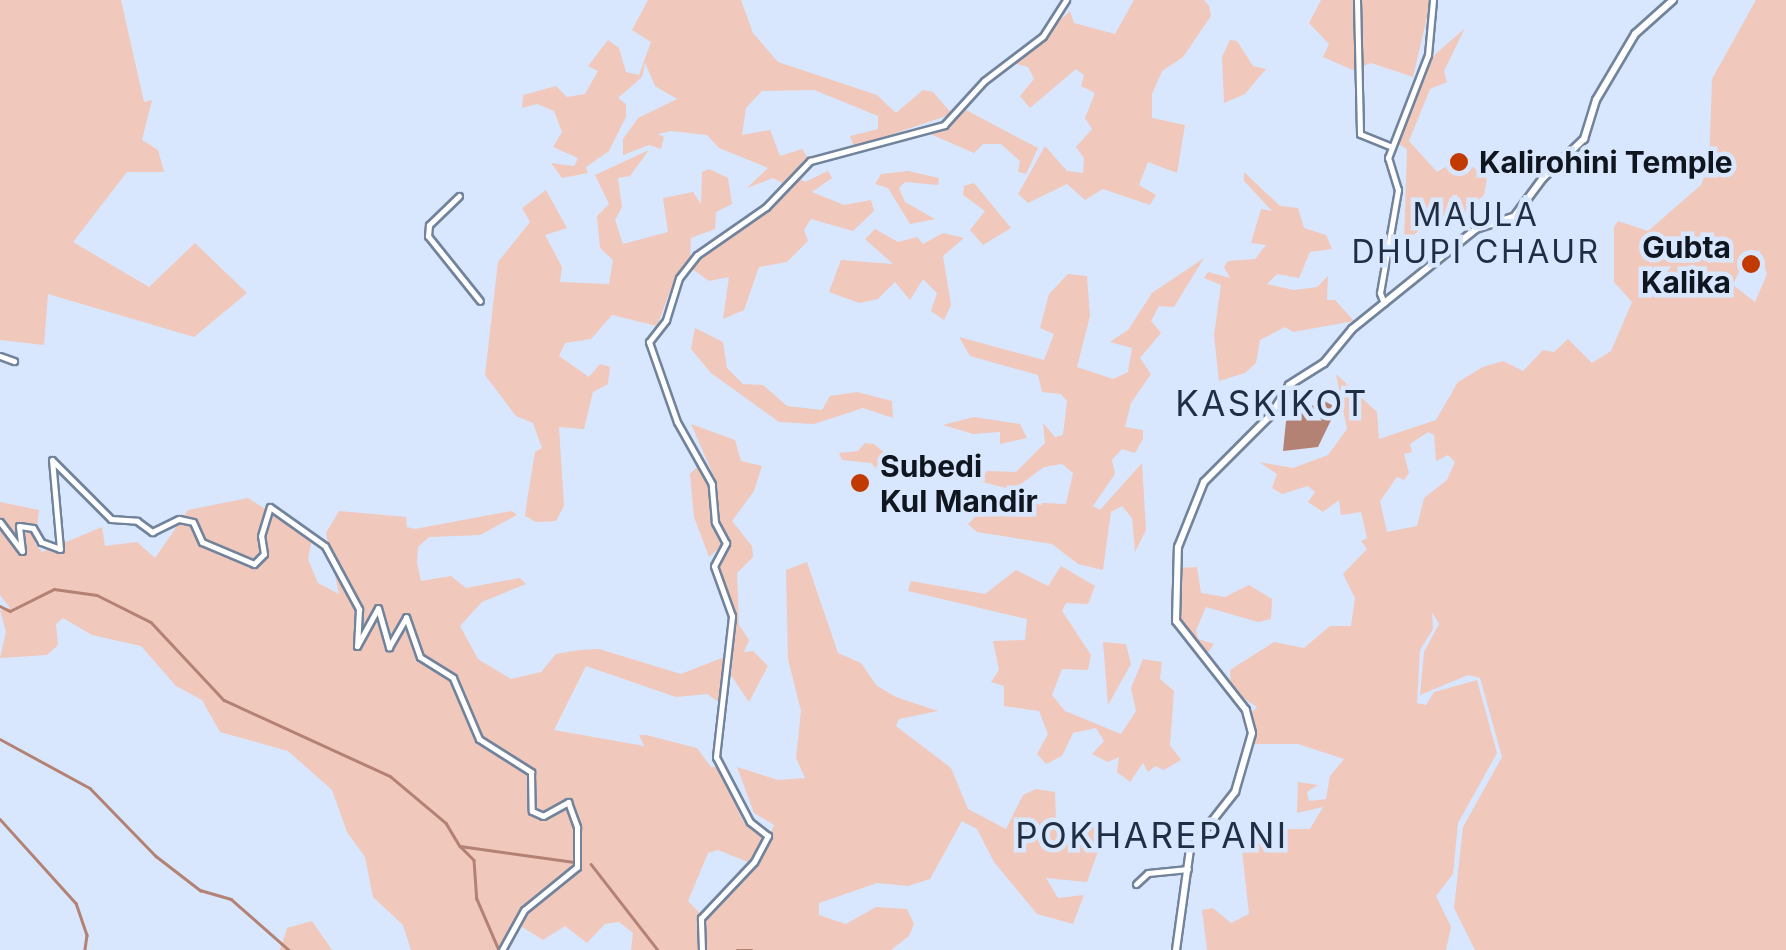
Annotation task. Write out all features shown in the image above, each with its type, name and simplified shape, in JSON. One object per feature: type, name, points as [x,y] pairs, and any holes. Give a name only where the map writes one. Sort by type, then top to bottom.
[{"type":"street","points":[[702,950],[701,918],[754,862],[768,836],[750,822],[716,757],[732,616],[714,566],[726,544],[716,522],[712,484],[677,422],[648,342],[666,320],[678,278],[697,255],[766,207],[810,161],[944,124],[984,81],[1043,36],[1066,0]]},
{"type":"street","points":[[1357,0],[1360,134],[1390,146]]},
{"type":"street","points":[[1386,305],[1380,293],[1398,190],[1390,146],[1408,118],[1428,55],[1433,0]]},
{"type":"street","points":[[1176,950],[1193,841],[1235,792],[1253,724],[1206,656],[1180,633],[1178,547],[1214,465],[1270,416],[1294,380],[1324,363],[1342,338],[1476,229],[1514,217],[1542,178],[1584,140],[1596,100],[1635,34],[1674,0]]},
{"type":"street","points":[[459,196],[429,225],[428,236],[480,301]]},
{"type":"street","points":[[0,356],[14,362]]},
{"type":"street","points":[[0,522],[22,551],[19,526],[32,528],[41,542],[60,549],[52,460],[111,519],[137,521],[152,532],[179,519],[193,522],[202,542],[254,564],[264,554],[262,532],[270,507],[325,546],[359,608],[357,646],[378,608],[389,647],[406,617],[413,647],[427,666],[453,678],[480,739],[531,772],[532,810],[543,816],[568,802],[577,827],[577,867],[524,910],[502,950]]},
{"type":"street","points":[[1136,884],[1148,874],[1188,869]]},
{"type":"shaded area","points":[[0,0],[121,0],[144,102],[152,100],[142,140],[158,150],[164,172],[127,172],[73,242],[149,287],[195,243],[247,293],[194,337],[48,294],[44,345],[0,340]]},
{"type":"shaded area","points":[[648,0],[741,0],[753,33],[778,62],[877,95],[896,113],[923,90],[933,92],[952,114],[854,147],[850,136],[878,129],[878,116],[814,90],[762,91],[746,108],[742,135],[770,130],[780,156],[802,149],[809,159],[784,184],[773,178],[747,188],[768,168],[719,148],[707,135],[671,131],[658,134],[664,137],[661,149],[649,145],[623,155],[623,139],[638,118],[677,99],[655,86],[645,63],[642,77],[618,98],[626,104],[626,117],[609,151],[586,167],[588,173],[562,178],[551,163],[574,166],[578,158],[553,147],[562,132],[554,111],[537,104],[522,108],[523,95],[556,86],[567,97],[585,94],[598,71],[588,66],[608,40],[619,48],[626,72],[639,75],[651,42],[632,30]]},
{"type":"shaded area","points":[[1134,0],[1204,0],[1209,6],[1211,16],[1183,57],[1162,71],[1152,94],[1152,118],[1185,125],[1177,173],[1148,162],[1139,185],[1156,195],[1150,205],[1103,189],[1085,200],[1067,184],[1028,203],[1018,194],[1045,146],[1067,171],[1083,173],[1084,158],[1076,147],[1092,129],[1085,118],[1095,93],[1081,86],[1084,75],[1076,69],[1030,108],[1020,96],[1034,79],[1028,67],[1013,63],[1070,11],[1074,23],[1115,34]]},
{"type":"shaded area","points":[[1321,0],[1431,0],[1413,77],[1371,63],[1353,70],[1323,57],[1329,44],[1309,23]]},
{"type":"shaded area","points":[[1756,0],[1786,0],[1786,950],[1475,950],[1454,908],[1463,827],[1502,757],[1480,678],[1468,675],[1420,695],[1424,652],[1439,624],[1432,612],[1433,629],[1420,650],[1417,703],[1426,705],[1434,692],[1477,680],[1497,753],[1458,823],[1453,874],[1436,896],[1451,927],[1446,950],[1207,950],[1202,910],[1213,908],[1231,923],[1249,914],[1242,850],[1254,825],[1271,827],[1274,838],[1281,829],[1310,829],[1323,807],[1297,813],[1298,782],[1318,785],[1307,792],[1309,801],[1326,799],[1330,776],[1344,759],[1298,744],[1253,744],[1251,713],[1257,707],[1231,690],[1230,670],[1274,642],[1304,648],[1330,626],[1351,626],[1355,598],[1343,574],[1367,549],[1361,541],[1367,538],[1361,512],[1341,515],[1339,500],[1323,512],[1308,502],[1315,492],[1308,486],[1282,494],[1272,488],[1277,474],[1259,462],[1293,468],[1328,455],[1347,429],[1336,374],[1377,412],[1379,439],[1436,420],[1458,382],[1483,367],[1503,361],[1523,371],[1543,350],[1554,352],[1568,339],[1592,363],[1611,351],[1632,302],[1614,282],[1614,227],[1618,221],[1648,231],[1701,185],[1709,165],[1712,79]],"holes":[[[1759,250],[1767,274],[1755,302],[1733,285],[1745,258]],[[1428,432],[1434,435],[1436,461],[1448,455],[1455,462],[1447,480],[1424,498],[1417,526],[1387,532],[1380,501],[1397,477],[1404,480],[1409,473],[1404,454],[1412,452],[1410,444]]]},
{"type":"shaded area","points":[[1465,28],[1444,71],[1447,82],[1430,89],[1409,141],[1437,172],[1459,159],[1467,162],[1487,179],[1484,195],[1446,229],[1423,226],[1404,245],[1407,149],[1397,143],[1429,60]]},
{"type":"shaded area","points":[[1230,40],[1237,41],[1253,66],[1266,69],[1245,94],[1224,103],[1222,57]]},
{"type":"shaded area","points":[[964,109],[1038,148],[1026,174],[1018,172],[1020,161],[1001,144],[983,144],[974,153],[921,130],[945,127]]},
{"type":"shaded area","points":[[649,150],[630,176],[618,178],[622,207],[615,220],[623,244],[668,232],[663,198],[693,192],[701,204],[702,172],[709,169],[728,178],[732,204],[716,212],[715,229],[691,238],[690,261],[673,283],[657,326],[612,315],[591,339],[565,343],[559,356],[589,377],[600,364],[610,367],[608,384],[593,392],[584,429],[559,427],[564,506],[556,521],[536,522],[525,516],[535,452],[542,448],[533,423],[516,416],[485,375],[498,262],[530,222],[522,208],[546,190],[567,228],[545,235],[562,267],[560,282],[609,284],[613,260],[600,248],[597,216],[609,204],[595,175]]},
{"type":"shaded area","points":[[828,171],[832,178],[812,192],[844,205],[871,200],[874,211],[853,231],[811,219],[804,230],[808,241],[787,262],[759,267],[744,310],[723,319],[729,277],[709,281],[691,268],[798,178],[805,182]]},
{"type":"shaded area","points":[[908,171],[939,178],[938,185],[905,182],[899,188],[905,202],[935,219],[910,224],[888,188],[875,184],[881,174]]},
{"type":"shaded area","points":[[1244,172],[1280,206],[1298,208],[1304,228],[1326,235],[1332,249],[1310,252],[1299,278],[1277,274],[1267,284],[1294,290],[1317,287],[1328,276],[1327,300],[1335,300],[1354,321],[1293,332],[1285,327],[1260,340],[1256,363],[1245,373],[1219,381],[1214,335],[1221,285],[1204,278],[1208,272],[1230,278],[1224,267],[1228,261],[1255,259],[1266,245],[1251,243],[1261,209],[1272,211],[1244,181]]},
{"type":"shaded area","points":[[974,183],[1011,228],[983,245],[970,230],[985,211],[963,195],[964,186]]},
{"type":"shaded area","points":[[875,229],[898,242],[917,237],[923,244],[943,233],[964,238],[943,256],[951,305],[944,320],[931,311],[937,293],[923,279],[910,300],[895,282],[878,299],[859,303],[829,292],[841,260],[893,264],[865,239]]},
{"type":"shaded area","points":[[1204,258],[1174,307],[1159,306],[1151,321],[1161,333],[1140,358],[1151,374],[1131,403],[1125,427],[1143,430],[1143,439],[1135,453],[1122,449],[1112,460],[1115,474],[1093,506],[1100,510],[1142,463],[1146,530],[1135,552],[1132,518],[1122,506],[1111,512],[1103,570],[1078,564],[1052,544],[977,532],[968,524],[978,514],[1022,502],[1066,504],[1073,473],[1062,464],[1044,467],[1013,490],[979,481],[987,471],[1016,472],[1045,443],[1043,423],[1055,437],[1063,435],[1067,401],[1061,394],[1042,392],[1038,375],[970,356],[959,337],[1044,360],[1054,334],[1040,328],[1049,294],[1068,274],[1087,276],[1090,316],[1077,367],[1113,379],[1128,372],[1132,348],[1110,342],[1128,330],[1152,293]]},
{"type":"shaded area","points":[[695,328],[723,342],[727,368],[743,384],[763,385],[787,406],[822,410],[830,396],[857,392],[892,401],[893,418],[863,408],[814,424],[779,422],[711,373],[691,349]]},
{"type":"shaded area","points":[[1322,400],[1332,405],[1333,416],[1318,447],[1283,451],[1286,421]]},
{"type":"shaded area","points":[[974,417],[1020,424],[1027,438],[1000,444],[1000,432],[973,434],[943,425]]},
{"type":"shaded area","points":[[691,424],[735,440],[741,461],[762,466],[754,491],[732,521],[752,546],[753,557],[737,573],[739,625],[749,640],[744,652],[753,651],[768,666],[749,702],[731,675],[736,617],[718,567],[728,536],[716,514],[715,479]]},
{"type":"shaded area","points":[[865,443],[874,444],[912,476],[889,481],[871,463],[842,460],[839,453],[858,451]]},
{"type":"shaded area","points":[[698,466],[709,480],[711,518],[724,543],[709,557],[694,517],[690,474]]},
{"type":"shaded area","points":[[248,498],[312,539],[308,559],[318,583],[339,594],[326,533],[339,511],[406,517],[407,527],[415,529],[512,511],[517,515],[480,535],[429,537],[418,547],[417,563],[421,581],[451,576],[466,588],[520,578],[526,584],[482,602],[460,626],[478,659],[511,679],[541,672],[556,654],[580,650],[599,649],[681,674],[727,656],[720,703],[707,694],[676,697],[586,666],[554,730],[644,746],[639,735],[646,735],[697,748],[711,767],[719,767],[743,821],[762,832],[763,842],[748,862],[718,850],[708,853],[688,901],[701,914],[700,950],[631,950],[633,933],[619,922],[605,924],[587,943],[565,926],[543,940],[519,925],[508,950],[411,950],[403,925],[373,897],[365,857],[347,832],[332,790],[288,751],[220,732],[202,700],[176,686],[141,646],[92,635],[63,618],[56,624],[58,645],[47,655],[0,658],[6,632],[0,610],[10,608],[0,595],[0,502],[39,510],[35,543],[42,552],[102,527],[105,546],[137,542],[155,558],[188,510]]},
{"type":"shaded area","points":[[807,562],[838,653],[861,663],[877,686],[938,711],[899,719],[896,726],[951,768],[968,809],[1006,829],[1023,795],[1036,789],[1055,792],[1056,821],[1067,828],[1101,817],[1106,829],[1087,882],[1046,878],[1058,898],[1084,895],[1073,924],[1037,914],[994,862],[977,829],[962,821],[930,879],[908,886],[877,883],[819,903],[819,915],[846,924],[876,907],[907,909],[914,924],[909,936],[891,950],[704,950],[705,918],[759,860],[774,825],[754,813],[737,767],[778,780],[805,778],[796,758],[801,711],[788,659],[786,570]]},
{"type":"shaded area","points":[[1061,566],[1095,586],[1088,604],[1066,603],[1062,611],[1091,655],[1088,670],[1062,669],[1052,695],[1065,711],[1121,734],[1136,711],[1131,688],[1143,659],[1162,662],[1160,679],[1174,691],[1170,745],[1181,760],[1164,770],[1155,766],[1148,772],[1143,763],[1130,782],[1117,772],[1119,757],[1108,762],[1092,754],[1104,741],[1096,728],[1073,733],[1062,756],[1046,764],[1037,754],[1048,734],[1039,711],[1004,706],[1004,686],[991,682],[999,670],[993,641],[1025,640],[1027,619],[908,591],[911,581],[985,594],[1016,570],[1048,586]]},
{"type":"shaded area","points":[[1197,567],[1201,593],[1225,597],[1249,585],[1272,599],[1271,619],[1258,622],[1206,607],[1196,630],[1198,639],[1214,644],[1207,654],[1180,632],[1177,616],[1179,568]]},
{"type":"shaded area","points":[[1103,642],[1126,644],[1131,664],[1108,705]]},
{"type":"shaded area","points":[[312,921],[332,950],[280,950],[287,928]]},
{"type":"waterway","points":[[0,606],[10,611],[54,589],[97,595],[151,622],[224,700],[390,776],[446,823],[460,846],[574,862]]},
{"type":"waterway","points":[[0,739],[90,788],[156,856],[200,890],[231,899],[289,950]]},
{"type":"waterway","points":[[0,819],[76,903],[87,935],[85,950]]},
{"type":"waterway","points":[[461,847],[474,860],[477,899],[499,950]]},
{"type":"waterway","points":[[591,864],[658,950]]},
{"type":"waterway","points":[[737,950],[752,950]]},
{"type":"place","name":"Kalirohini Temple","points":[[1459,162]]},
{"type":"place","name":"Gubta Kalika","points":[[1751,264]]},
{"type":"place","name":"Subedi Kul Mandir","points":[[860,483]]},
{"type":"district","name":"MAULA DHUPI CHAUR","points":[[1476,234]]},
{"type":"district","name":"KASKIKOT","points":[[1272,403]]},
{"type":"district","name":"POKHAREPANI","points":[[1152,835]]}]
